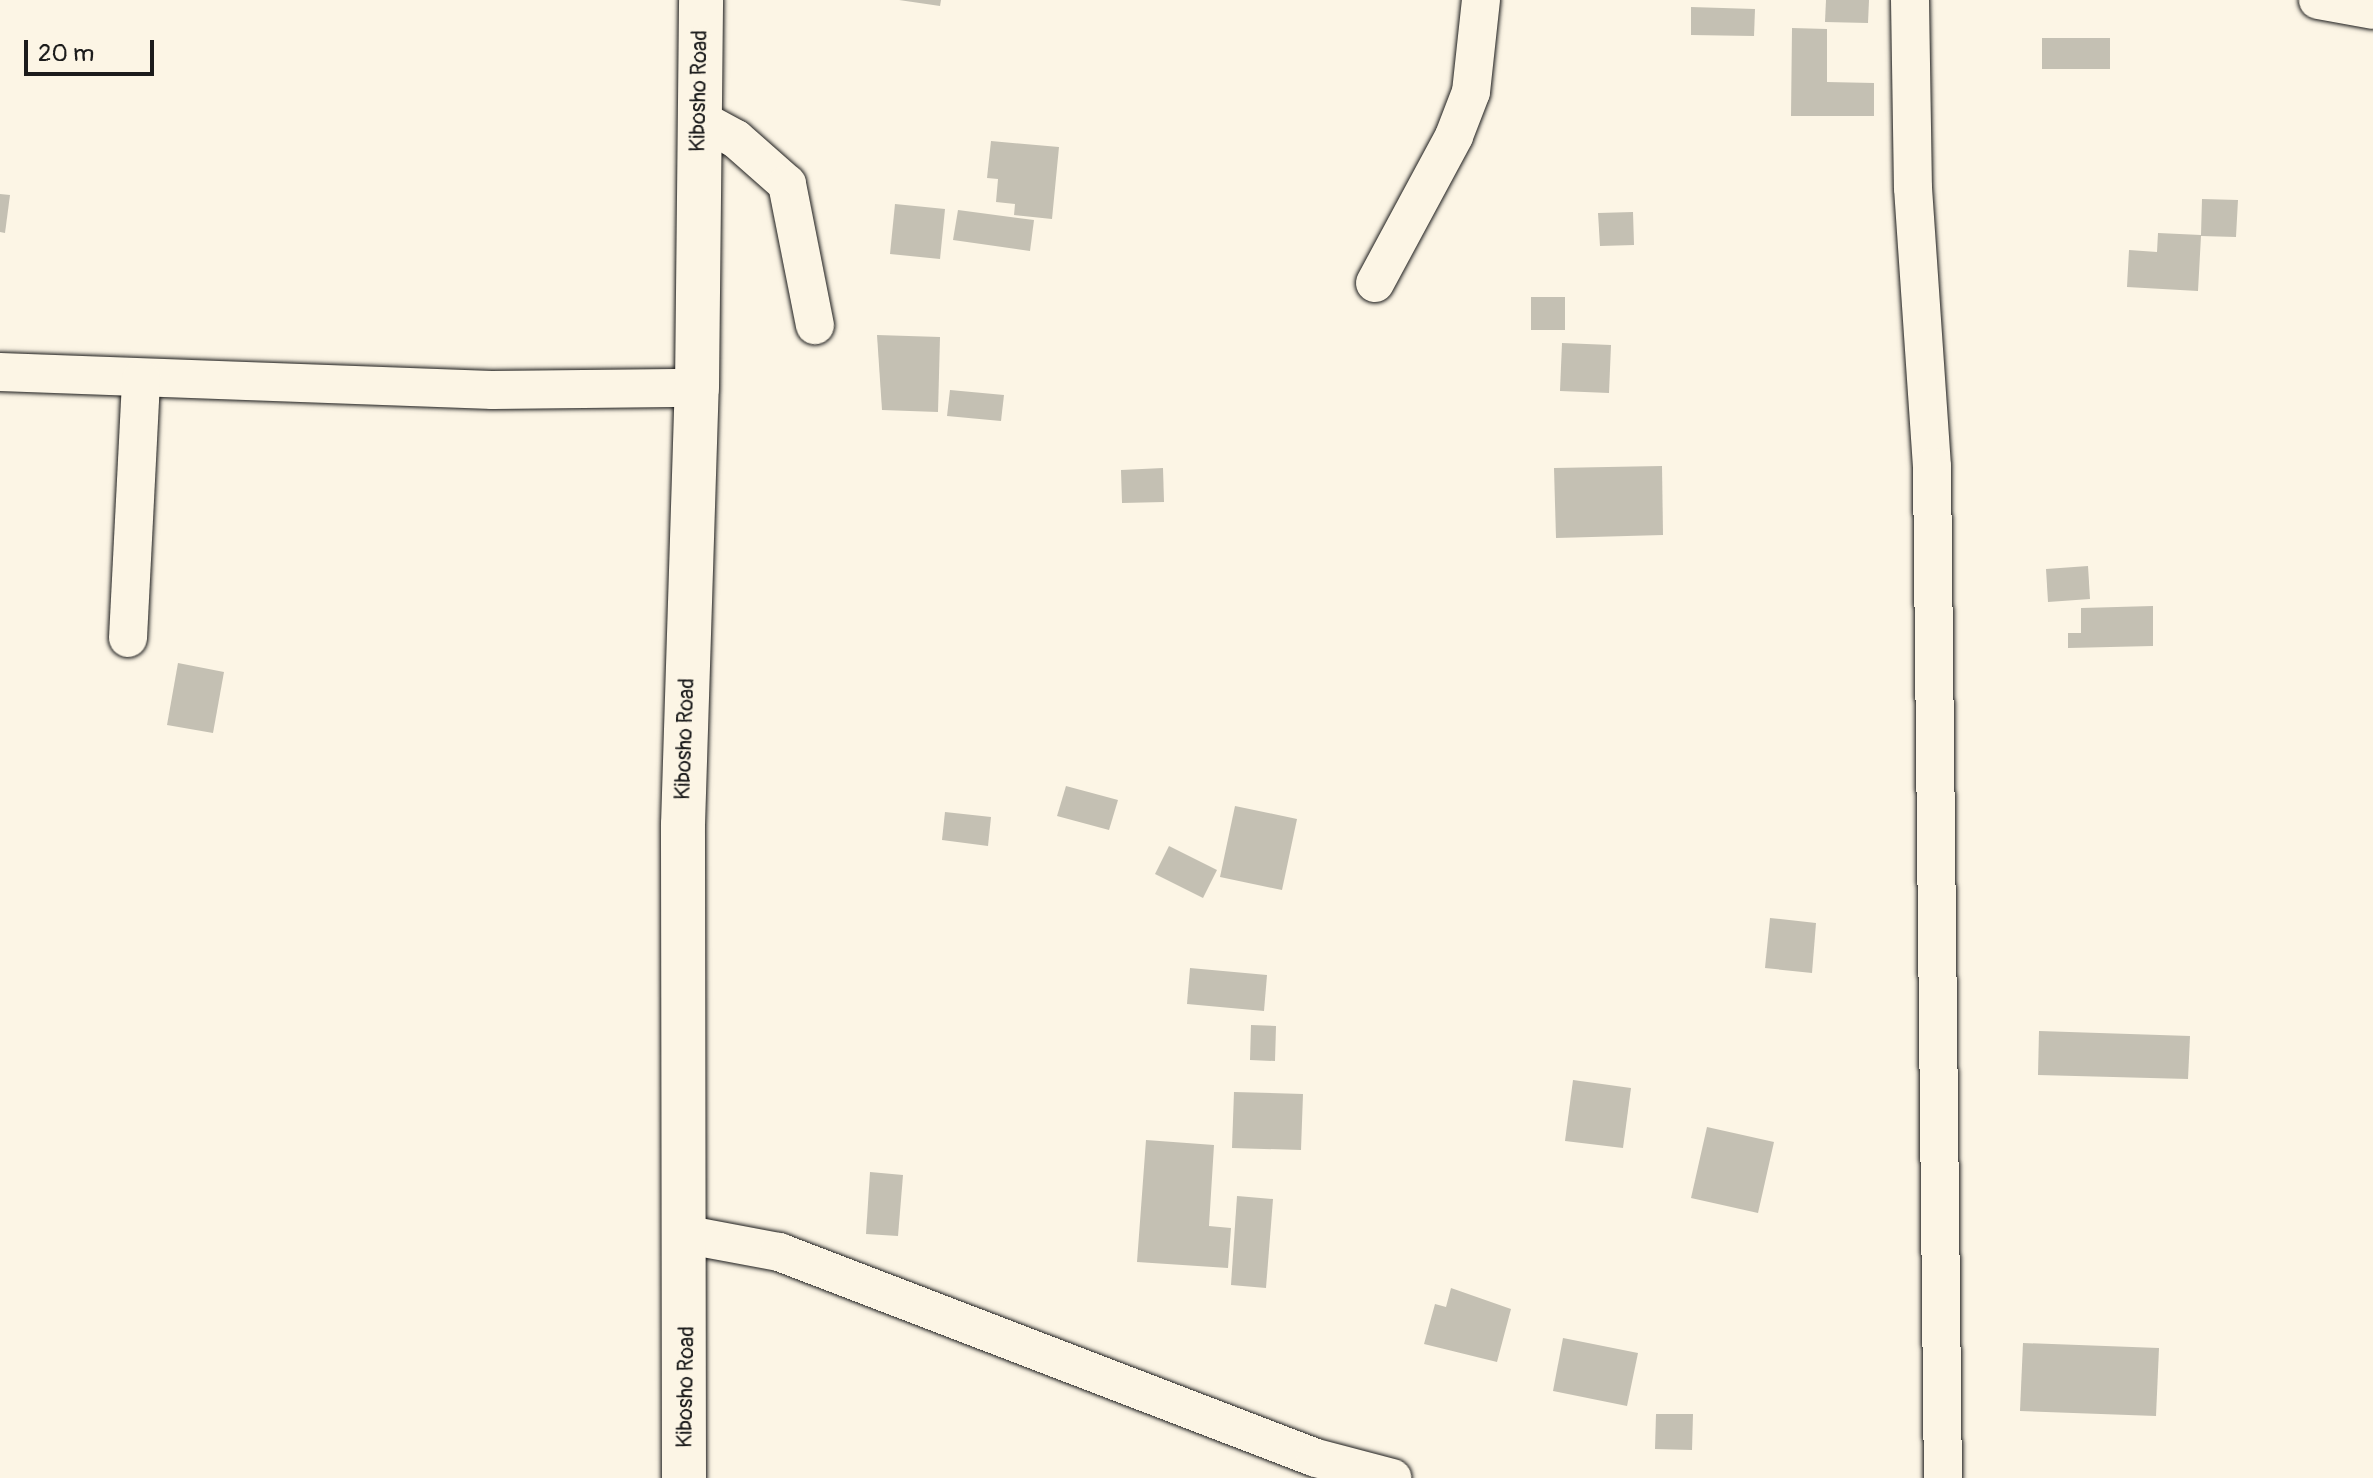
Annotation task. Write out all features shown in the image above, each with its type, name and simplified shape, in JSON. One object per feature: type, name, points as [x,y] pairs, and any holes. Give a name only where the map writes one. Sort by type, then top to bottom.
[{"type":"street","name":"Kibosho Road","points":[[684,1478],[688,1235],[683,825],[697,388],[701,0]]},
{"type":"street","points":[[1375,283],[1454,136],[1471,92],[1481,0]]},
{"type":"street","points":[[1910,0],[1913,188],[1933,482],[1943,1478]]},
{"type":"street","points":[[2318,0],[2373,10]]},
{"type":"street","points":[[699,119],[736,139],[787,184],[815,325]]},
{"type":"street","points":[[0,372],[493,390],[697,388]]},
{"type":"street","points":[[128,638],[141,379]]},
{"type":"street","points":[[688,1235],[779,1252],[1316,1458],[1392,1478]]},
{"type":"building","points":[[899,0],[941,0],[940,6]]},
{"type":"building","points":[[1826,0],[1869,0],[1868,23],[1825,22]]},
{"type":"building","points":[[1691,7],[1755,9],[1754,36],[1691,35]]},
{"type":"building","points":[[1792,28],[1827,29],[1827,82],[1874,83],[1874,116],[1791,116]]},
{"type":"building","points":[[2042,38],[2110,38],[2110,69],[2042,69]]},
{"type":"building","points":[[991,141],[1059,147],[1052,219],[1014,215],[1015,204],[996,202],[998,179],[987,178]]},
{"type":"building","points":[[0,194],[10,195],[5,233],[0,232]]},
{"type":"building","points":[[2202,199],[2238,200],[2236,237],[2201,236],[2198,291],[2127,287],[2129,250],[2157,252],[2158,233],[2201,235]]},
{"type":"building","points":[[895,204],[945,209],[940,259],[890,254]]},
{"type":"building","points":[[958,210],[1034,220],[1030,251],[953,240]]},
{"type":"building","points":[[1633,212],[1634,245],[1600,246],[1598,213]]},
{"type":"building","points":[[1531,297],[1565,297],[1565,330],[1531,330]]},
{"type":"building","points":[[877,335],[940,337],[938,412],[882,410]]},
{"type":"building","points":[[1562,343],[1611,345],[1609,393],[1560,391]]},
{"type":"building","points":[[950,390],[1004,395],[1001,421],[947,416]]},
{"type":"building","points":[[1662,466],[1663,535],[1556,538],[1554,468]]},
{"type":"building","points":[[1163,468],[1164,502],[1122,503],[1121,470]]},
{"type":"building","points":[[2088,566],[2090,599],[2048,602],[2046,569]]},
{"type":"building","points":[[2153,606],[2153,646],[2068,648],[2068,633],[2081,633],[2081,608]]},
{"type":"building","points":[[178,663],[224,672],[213,733],[167,725]]},
{"type":"building","points":[[1066,786],[1118,800],[1109,830],[1057,816]]},
{"type":"building","points":[[1235,806],[1297,819],[1282,890],[1220,877]]},
{"type":"building","points":[[945,812],[991,817],[988,846],[942,840]]},
{"type":"building","points":[[1169,846],[1217,870],[1203,898],[1155,874]]},
{"type":"building","points":[[1770,918],[1816,923],[1812,973],[1765,968]]},
{"type":"building","points":[[1190,968],[1267,975],[1264,1011],[1187,1004]]},
{"type":"building","points":[[1251,1025],[1276,1026],[1275,1061],[1250,1060]]},
{"type":"building","points":[[2039,1031],[2190,1036],[2188,1079],[2038,1075]]},
{"type":"building","points":[[1573,1080],[1631,1088],[1623,1148],[1565,1141]]},
{"type":"building","points":[[1234,1092],[1303,1094],[1301,1150],[1232,1148]]},
{"type":"building","points":[[1707,1127],[1774,1142],[1758,1213],[1691,1198]]},
{"type":"building","points":[[1146,1140],[1214,1145],[1209,1226],[1231,1228],[1228,1268],[1137,1262]]},
{"type":"building","points":[[870,1172],[903,1175],[898,1236],[866,1234]]},
{"type":"building","points":[[1237,1196],[1273,1199],[1266,1288],[1231,1285]]},
{"type":"building","points":[[1451,1288],[1511,1309],[1497,1362],[1424,1344],[1435,1304],[1446,1307]]},
{"type":"building","points":[[1563,1338],[1638,1353],[1627,1406],[1553,1391]]},
{"type":"building","points":[[2023,1343],[2159,1348],[2156,1416],[2020,1411]]},
{"type":"building","points":[[1656,1414],[1693,1414],[1692,1450],[1655,1449]]}]
